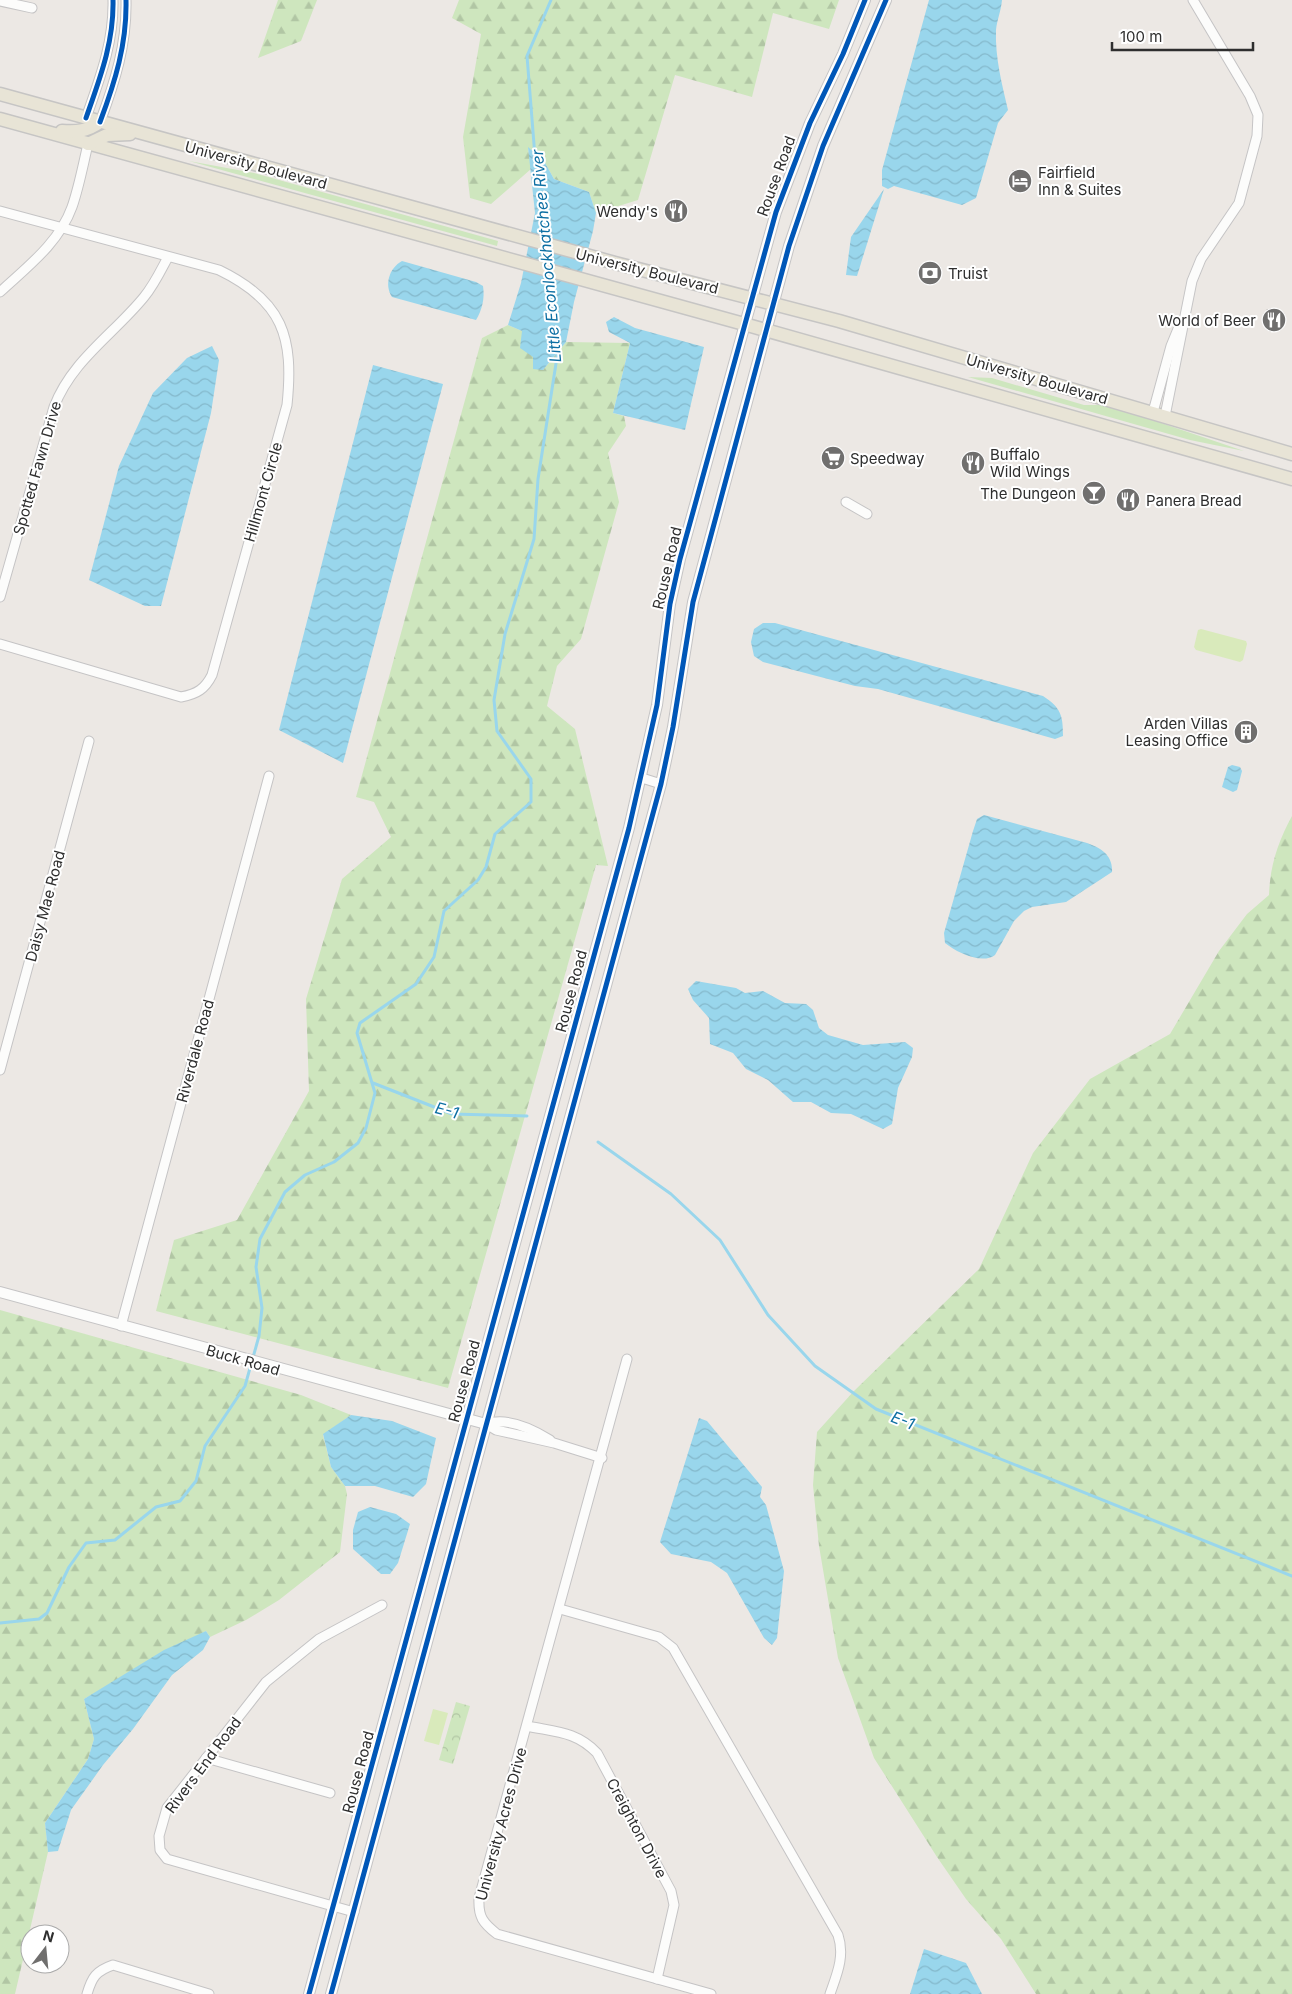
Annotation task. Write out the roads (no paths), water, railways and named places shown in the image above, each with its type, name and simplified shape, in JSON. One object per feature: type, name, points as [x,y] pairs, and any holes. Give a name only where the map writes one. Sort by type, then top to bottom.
[{"type":"main road","name":"University Boulevard","points":[[0,94],[615,263],[774,303],[1292,454]]},
{"type":"main road","name":"University Boulevard","points":[[0,120],[766,330],[1292,479]]},
{"type":"main road","points":[[40,131],[77,132],[91,128],[100,122]]},
{"type":"main road","points":[[88,144],[107,135],[142,134]]},
{"type":"main road","points":[[1256,469],[1292,471]]},
{"type":"street","points":[[86,118],[105,65],[114,25],[113,0]]},
{"type":"street","points":[[100,122],[118,72],[126,24],[126,0]]},
{"type":"street","name":"Rouse Road","points":[[309,1994],[642,778],[657,705],[670,604],[680,559],[766,243],[790,170],[865,0]]},
{"type":"street","points":[[331,1994],[661,784],[673,727],[693,602],[766,330],[799,215],[820,154],[886,0]]},
{"type":"street","points":[[1165,416],[1180,349],[1185,310],[1192,281],[1201,259],[1239,203],[1257,136],[1258,115],[1250,96],[1193,0]]},
{"type":"street","points":[[0,1],[32,8]]},
{"type":"street","points":[[0,292],[46,249],[61,227],[71,208],[88,144]]},
{"type":"street","name":"Hillmont Circle","points":[[0,212],[219,270],[245,282],[264,300],[280,322],[287,345],[291,372],[287,405],[212,676],[207,686],[194,695],[181,697],[0,644]]},
{"type":"street","name":"Spotted Fawn Drive","points":[[0,598],[54,407],[62,387],[81,363],[144,297],[168,256]]},
{"type":"street","points":[[1153,412],[1171,346],[1185,310]]},
{"type":"street","points":[[846,502],[867,514]]},
{"type":"street","name":"Daisy Mae Road","points":[[0,1070],[90,742]]},
{"type":"street","name":"Riverdale Road","points":[[121,1326],[269,776]]},
{"type":"street","points":[[642,778],[661,784]]},
{"type":"street","name":"Buck Road","points":[[0,1292],[284,1371],[486,1424],[496,1430],[534,1434],[554,1443],[602,1458]]},
{"type":"street","name":"University Acres Drive","points":[[627,1358],[602,1458],[479,1898],[478,1913],[483,1923],[497,1934],[711,1994]]},
{"type":"street","name":"Rivers End Road","points":[[354,1912],[167,1859],[160,1850],[159,1836],[167,1808],[266,1682],[319,1639],[382,1605]]},
{"type":"street","points":[[560,1609],[659,1637],[673,1648],[838,1935],[842,1948],[842,1957],[830,1994]]},
{"type":"street","name":"Creighton Drive","points":[[527,1726],[573,1735],[586,1742],[597,1753],[671,1891],[674,1906],[657,1979]]},
{"type":"street","points":[[206,1758],[330,1793]]},
{"type":"street","points":[[87,1994],[93,1976],[100,1970],[113,1966],[209,1994]]},
{"type":"water","points":[[929,0],[1002,0],[996,40],[999,71],[1008,110],[998,123],[976,198],[962,205],[894,186],[888,189],[882,186],[882,170]]},
{"type":"water","points":[[528,147],[544,161],[554,179],[589,192],[596,213],[566,342],[543,370],[533,369],[533,357],[520,348],[522,331],[508,325],[521,283],[535,213]]},
{"type":"water","points":[[884,189],[857,276],[846,275],[851,237]]},
{"type":"water","points":[[402,261],[476,282],[483,286],[483,304],[476,320],[392,297],[388,287],[389,277],[394,268]]},
{"type":"water","points":[[614,317],[635,328],[704,347],[685,430],[613,413],[630,343],[609,332],[606,322]]},
{"type":"water","points":[[212,346],[219,360],[211,413],[161,606],[145,606],[89,580],[119,466],[153,393],[187,358]]},
{"type":"water","points":[[373,365],[443,384],[343,763],[279,730]]},
{"type":"water","points":[[763,623],[775,623],[1043,696],[1054,704],[1060,713],[1063,736],[1055,739],[878,689],[855,686],[763,662],[754,656],[751,642],[754,629]]},
{"type":"water","points":[[1232,765],[1240,767],[1242,771],[1237,790],[1233,792],[1222,787],[1228,767]]},
{"type":"water","points":[[984,815],[1092,845],[1108,857],[1112,866],[1112,872],[1066,902],[1032,907],[1024,911],[1014,921],[995,955],[983,959],[969,956],[950,947],[945,943],[944,933],[977,819]]},
{"type":"water","points":[[696,981],[736,988],[745,993],[763,991],[785,1003],[806,1004],[813,1010],[819,1028],[828,1035],[863,1045],[905,1042],[913,1048],[912,1057],[898,1088],[892,1124],[883,1129],[851,1114],[831,1113],[811,1102],[793,1102],[768,1080],[746,1069],[733,1053],[710,1044],[709,1018],[693,1000],[688,989]]},
{"type":"water","points":[[351,1415],[392,1421],[436,1438],[426,1484],[413,1497],[375,1486],[345,1486],[331,1467],[323,1434]]},
{"type":"water","points":[[699,1418],[707,1421],[762,1487],[760,1497],[766,1505],[784,1571],[777,1638],[772,1645],[764,1638],[727,1573],[711,1562],[671,1554],[660,1542]]},
{"type":"water","points":[[370,1507],[396,1514],[410,1524],[398,1563],[390,1574],[381,1574],[353,1549],[353,1530],[358,1512]]},
{"type":"water","points":[[206,1631],[210,1637],[203,1650],[172,1675],[71,1810],[58,1851],[48,1852],[45,1823],[88,1759],[94,1739],[84,1699],[164,1650]]},
{"type":"water","points":[[924,1949],[966,1963],[982,1994],[910,1994]]},
{"type":"waterway","name":"Little Econlockhatchee River","points":[[535,157],[527,56],[551,0]]},
{"type":"waterway","name":"Little Econlockhatchee River","points":[[0,1623],[39,1619],[47,1613],[69,1567],[86,1543],[115,1540],[156,1507],[180,1501],[196,1481],[205,1446],[245,1386],[259,1336],[262,1308],[256,1267],[260,1239],[285,1192],[305,1175],[334,1162],[358,1143],[366,1128],[375,1093],[357,1033],[360,1023],[416,984],[434,957],[444,911],[478,880],[486,867],[495,834],[531,802],[531,779],[497,731],[494,700],[505,634],[534,539],[538,479],[557,349]]},
{"type":"waterway","name":"E-1","points":[[373,1083],[452,1114],[527,1116]]},
{"type":"waterway","name":"E-1","points":[[598,1142],[671,1194],[720,1240],[768,1315],[815,1366],[876,1409],[1292,1576]]},
{"type":"place","name":"Fairfield Inn & Suites","points":[[1020,181]]},
{"type":"place","name":"Wendy's","points":[[676,211]]},
{"type":"place","name":"Truist","points":[[930,273]]},
{"type":"place","name":"World of Beer","points":[[1274,320]]},
{"type":"place","name":"Speedway","points":[[833,458]]},
{"type":"place","name":"Buffalo Wild Wings","points":[[973,463]]},
{"type":"place","name":"The Dungeon","points":[[1094,493]]},
{"type":"place","name":"Panera Bread","points":[[1128,500]]},
{"type":"place","name":"Arden Villas Leasing Office","points":[[1246,732]]}]
